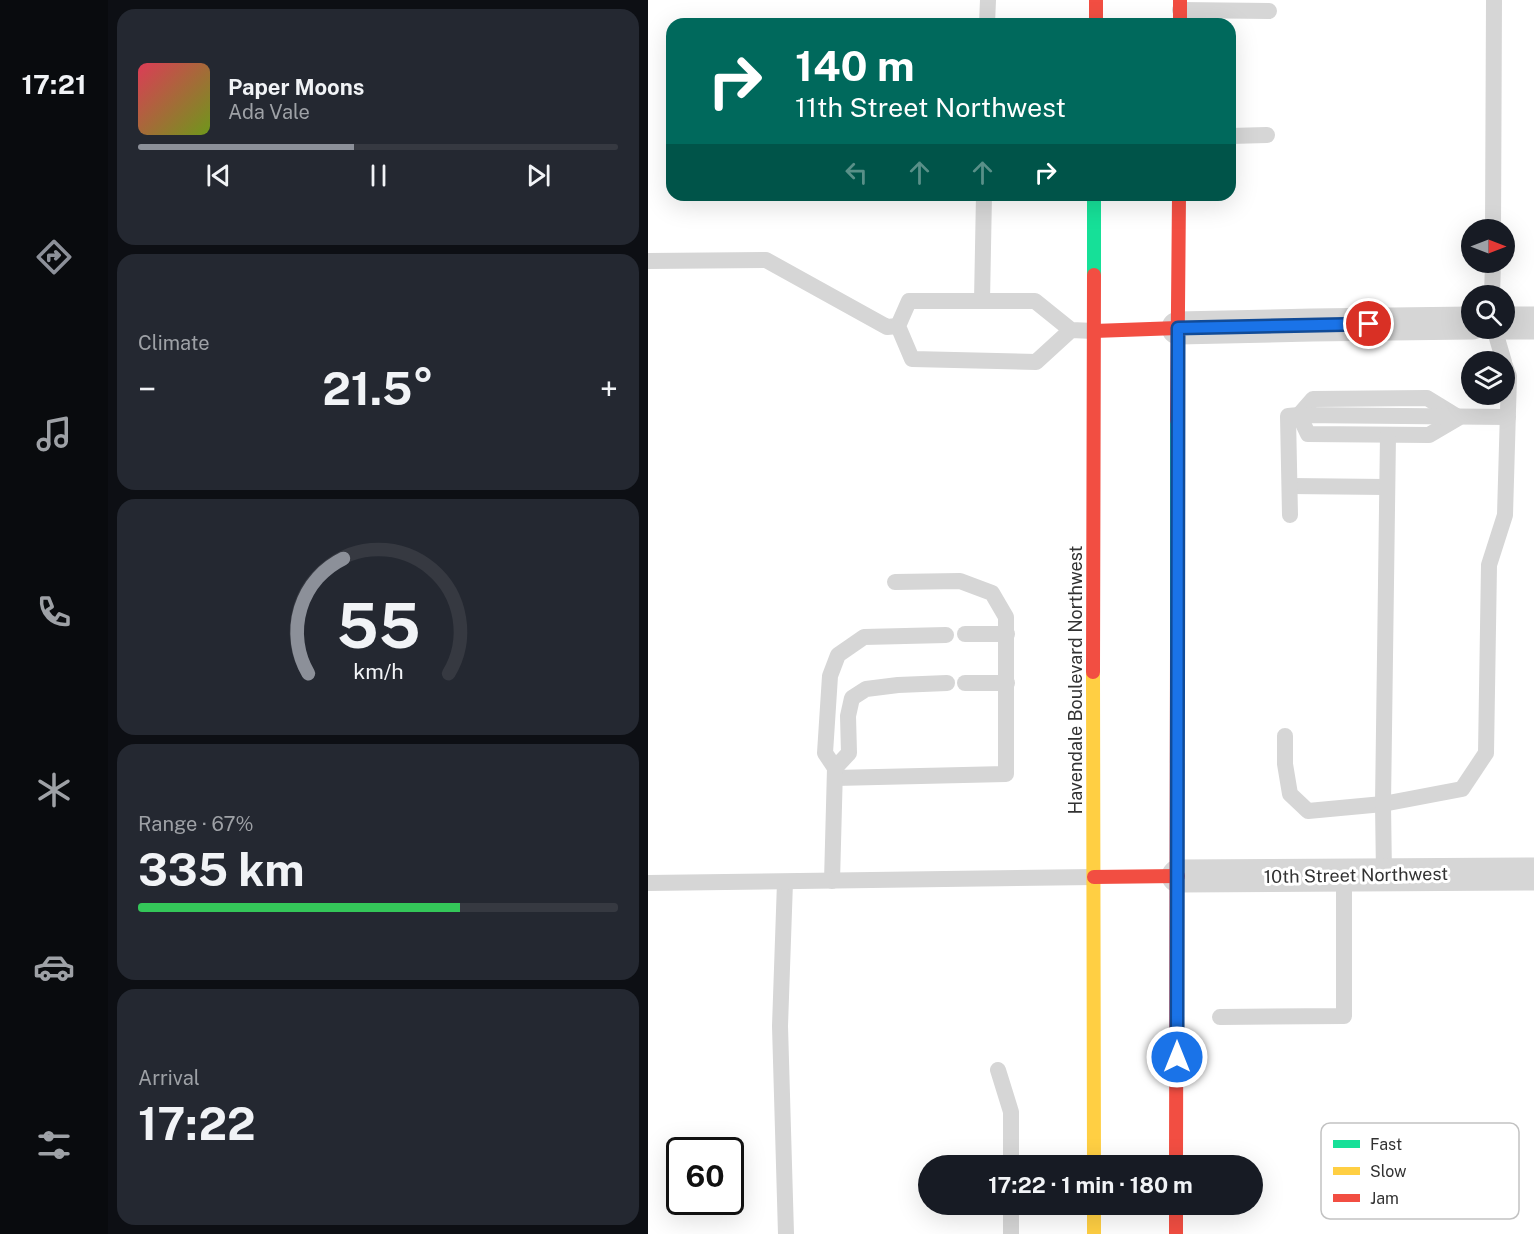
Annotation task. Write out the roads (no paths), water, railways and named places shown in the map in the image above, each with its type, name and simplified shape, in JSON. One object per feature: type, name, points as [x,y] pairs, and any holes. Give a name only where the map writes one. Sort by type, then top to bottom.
[{"type":"main road","points":[[1096,0],[1096,18]]},
{"type":"main road","name":"Havendale Boulevard Northwest","points":[[1094,201],[1094,1155]]},
{"type":"main road","points":[[1176,1155],[1179,201]]},
{"type":"main road","points":[[1094,331],[1178,328]]},
{"type":"main road","points":[[1094,877],[1178,876]]},
{"type":"main road","points":[[1094,1215],[1094,1234]]},
{"type":"main road","points":[[1176,1215],[1176,1234]]},
{"type":"street","points":[[1178,328],[1461,323]]},
{"type":"street","points":[[1515,323],[1534,323]]},
{"type":"street","name":"10th Street Northwest","points":[[1178,876],[1534,874]]},
{"type":"lane","points":[[987,0],[987,18]]},
{"type":"lane","points":[[1493,219],[1494,0]]},
{"type":"lane","points":[[1180,11],[1269,10]]},
{"type":"lane","points":[[1236,136],[1267,135]]},
{"type":"lane","points":[[982,301],[984,201]]},
{"type":"lane","points":[[648,261],[766,260],[887,327],[898,326]]},
{"type":"lane","points":[[1071,330],[1036,362],[912,359],[898,326],[909,301],[1035,301],[1071,330],[1094,331]]},
{"type":"lane","points":[[1290,515],[1288,416],[1299,415],[1313,399],[1427,398],[1459,417],[1508,417]]},
{"type":"lane","points":[[1286,736],[1285,764],[1290,794],[1308,811],[1383,804],[1462,789],[1486,753],[1489,565],[1505,515],[1508,405]]},
{"type":"lane","points":[[1299,415],[1308,434],[1388,435],[1429,435],[1459,417]]},
{"type":"lane","points":[[1384,875],[1388,435]]},
{"type":"lane","points":[[1290,486],[1386,487]]},
{"type":"lane","points":[[835,773],[1006,774],[1006,617],[992,593],[960,581],[895,582]]},
{"type":"lane","points":[[832,881],[835,773],[825,753],[830,676],[838,655],[864,637],[946,634]]},
{"type":"lane","points":[[965,634],[1007,634]]},
{"type":"lane","points":[[835,773],[849,753],[848,716],[852,698],[866,689],[947,683]]},
{"type":"lane","points":[[965,683],[1007,683]]},
{"type":"lane","points":[[1220,1017],[1344,1016],[1344,876]]},
{"type":"lane","points":[[648,884],[1094,877]]},
{"type":"lane","points":[[784,882],[780,1026],[786,1234]]},
{"type":"lane","points":[[998,1070],[1011,1112],[1011,1155]]},
{"type":"lane","points":[[1011,1215],[1011,1234]]}]
